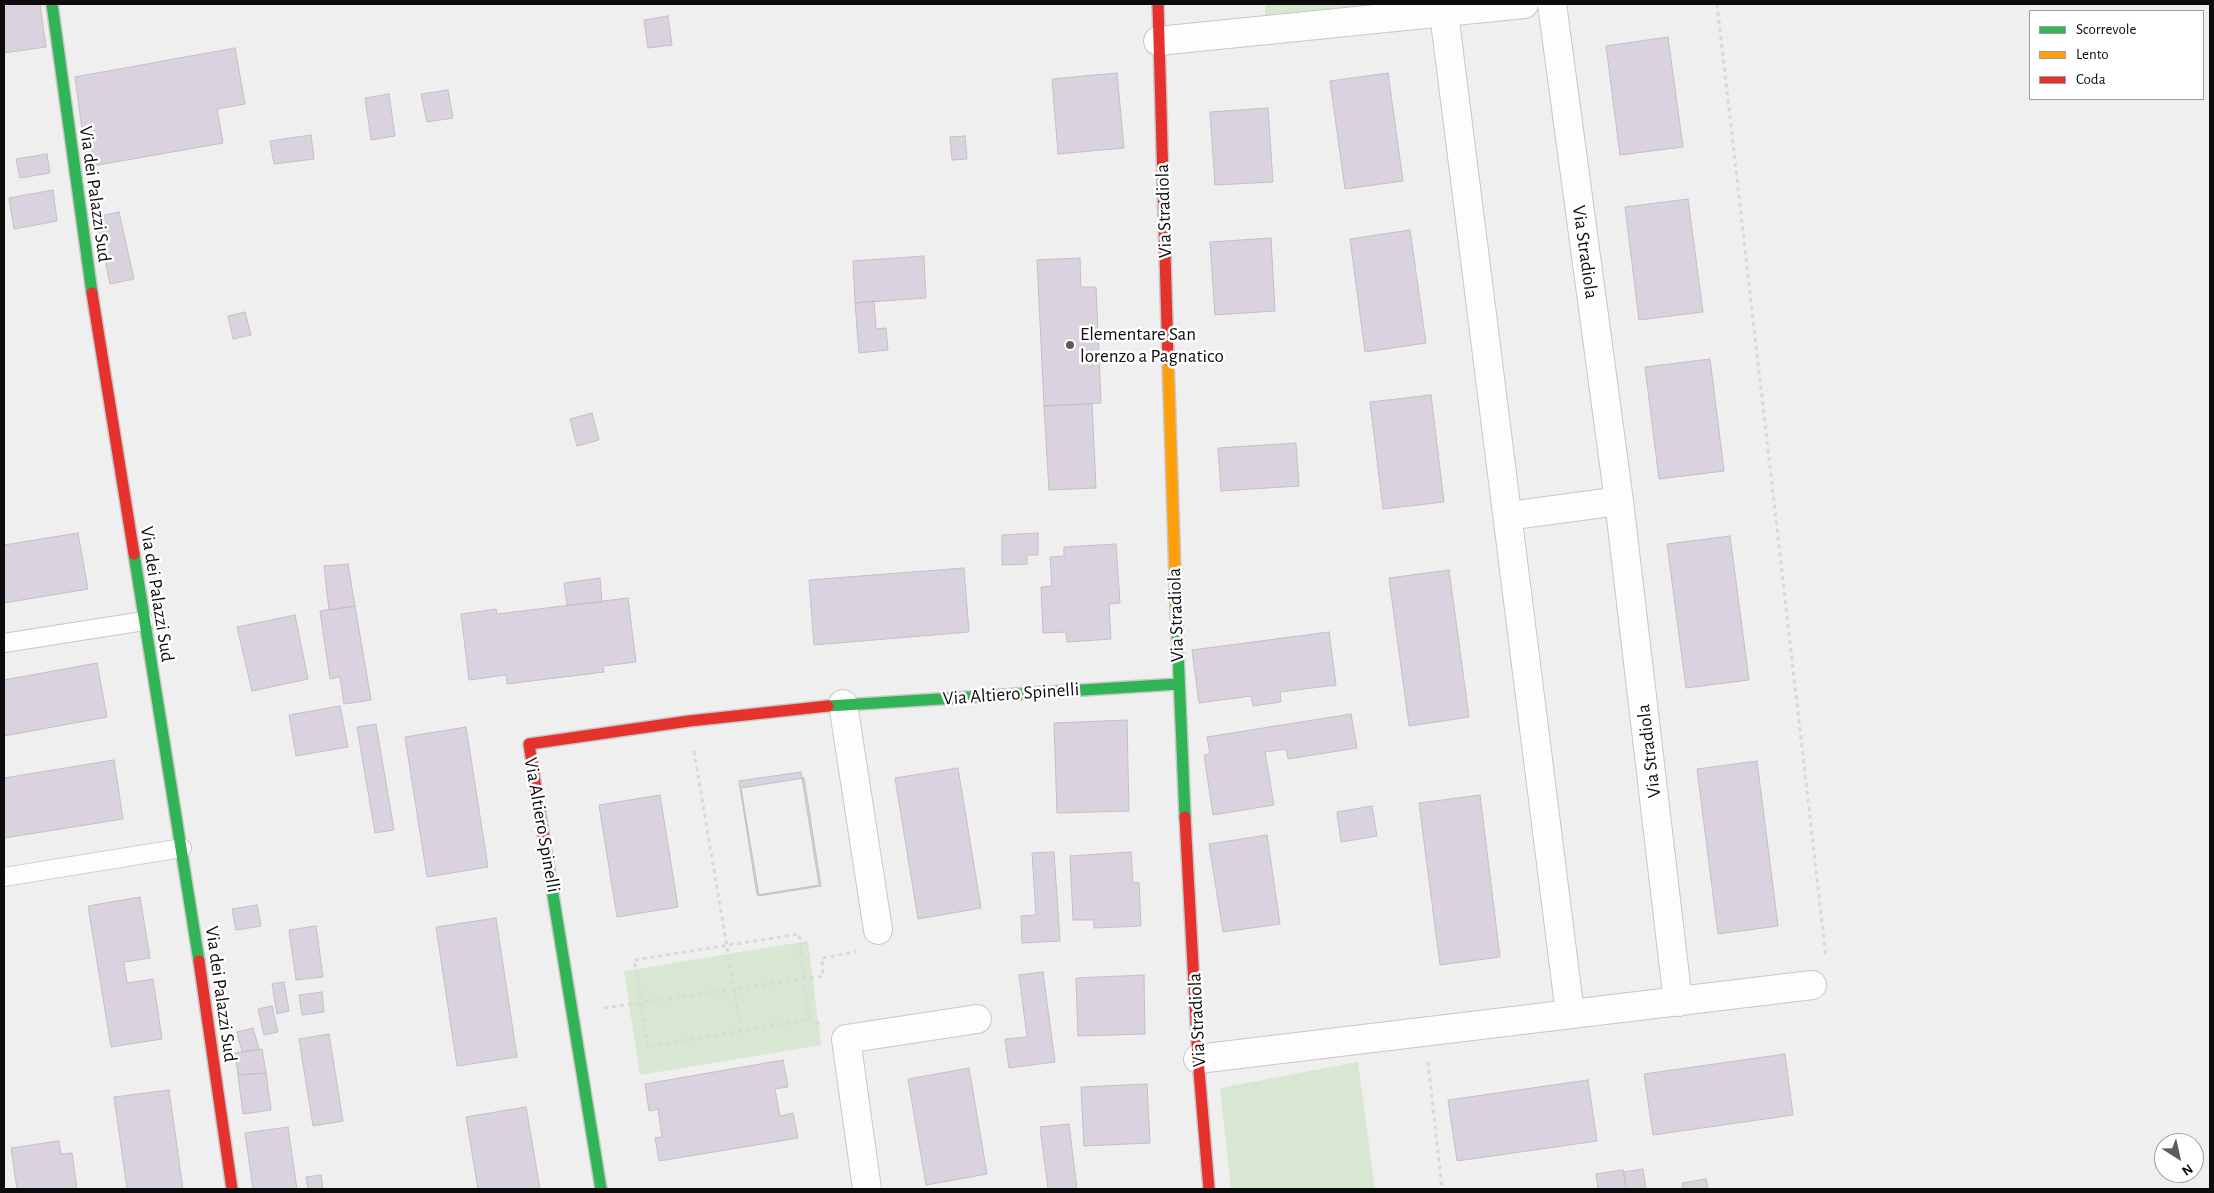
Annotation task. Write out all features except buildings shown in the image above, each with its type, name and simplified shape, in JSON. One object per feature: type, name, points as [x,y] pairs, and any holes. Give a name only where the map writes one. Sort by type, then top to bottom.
[{"type":"street","name":"Via dei Palazzi Sud","points":[[52,4],[89,276],[182,848],[232,1189]]},
{"type":"street","name":"Via Stradiola","points":[[1158,4],[1178,684],[1198,1059],[1209,1189]]},
{"type":"street","points":[[1158,41],[1524,4]]},
{"type":"street","name":"Via Stradiola","points":[[1552,4],[1619,501],[1678,1002]]},
{"type":"street","points":[[1444,13],[1570,1014]]},
{"type":"street","points":[[1508,516],[1619,501]]},
{"type":"street","name":"Via Altiero Spinelli","points":[[601,1189],[574,1012],[529,744],[689,721],[843,704],[1178,684]]},
{"type":"street","points":[[843,704],[878,930]]},
{"type":"street","points":[[1198,1059],[1812,985]]},
{"type":"street","points":[[867,1189],[846,1039],[977,1019]]},
{"type":"lane","points":[[4,643],[144,621]]},
{"type":"lane","points":[[4,876],[182,848]]},
{"type":"path","points":[[1717,4],[1829,984],[1812,985]]},
{"type":"path","points":[[689,721],[741,1031]]},
{"type":"path","points":[[574,1012],[823,976],[822,958],[880,948],[878,930]]},
{"type":"path","points":[[809,1019],[798,934],[634,960],[648,1047],[809,1019],[846,1039]]},
{"type":"path","points":[[1425,1032],[1442,1189]]},
{"type":"green space","points":[[1265,4],[1482,4],[1265,27]]},
{"type":"green space","points":[[808,941],[821,1045],[640,1075],[624,971]]},
{"type":"green space","points":[[1358,1062],[1375,1189],[1231,1189],[1220,1088]]},
{"type":"traffic: fast","points":[[52,4],[92,293]]},
{"type":"traffic: fast","points":[[134,554],[199,961]]},
{"type":"traffic: fast","points":[[1176,605],[1185,817]]},
{"type":"traffic: fast","points":[[828,706],[1178,684]]},
{"type":"traffic: fast","points":[[546,852],[601,1189]]},
{"type":"traffic: slow","points":[[1168,360],[1176,605]]},
{"type":"traffic: jam","points":[[1158,4],[1168,360]]},
{"type":"traffic: jam","points":[[92,293],[134,554]]},
{"type":"traffic: jam","points":[[546,852],[529,744],[689,721],[828,706]]},
{"type":"traffic: jam","points":[[1185,817],[1198,1059],[1209,1189]]},
{"type":"traffic: jam","points":[[199,961],[232,1189]]},
{"type":"place","name":"Elementare San lorenzo a Pagnatico","points":[[1070,345]]}]
